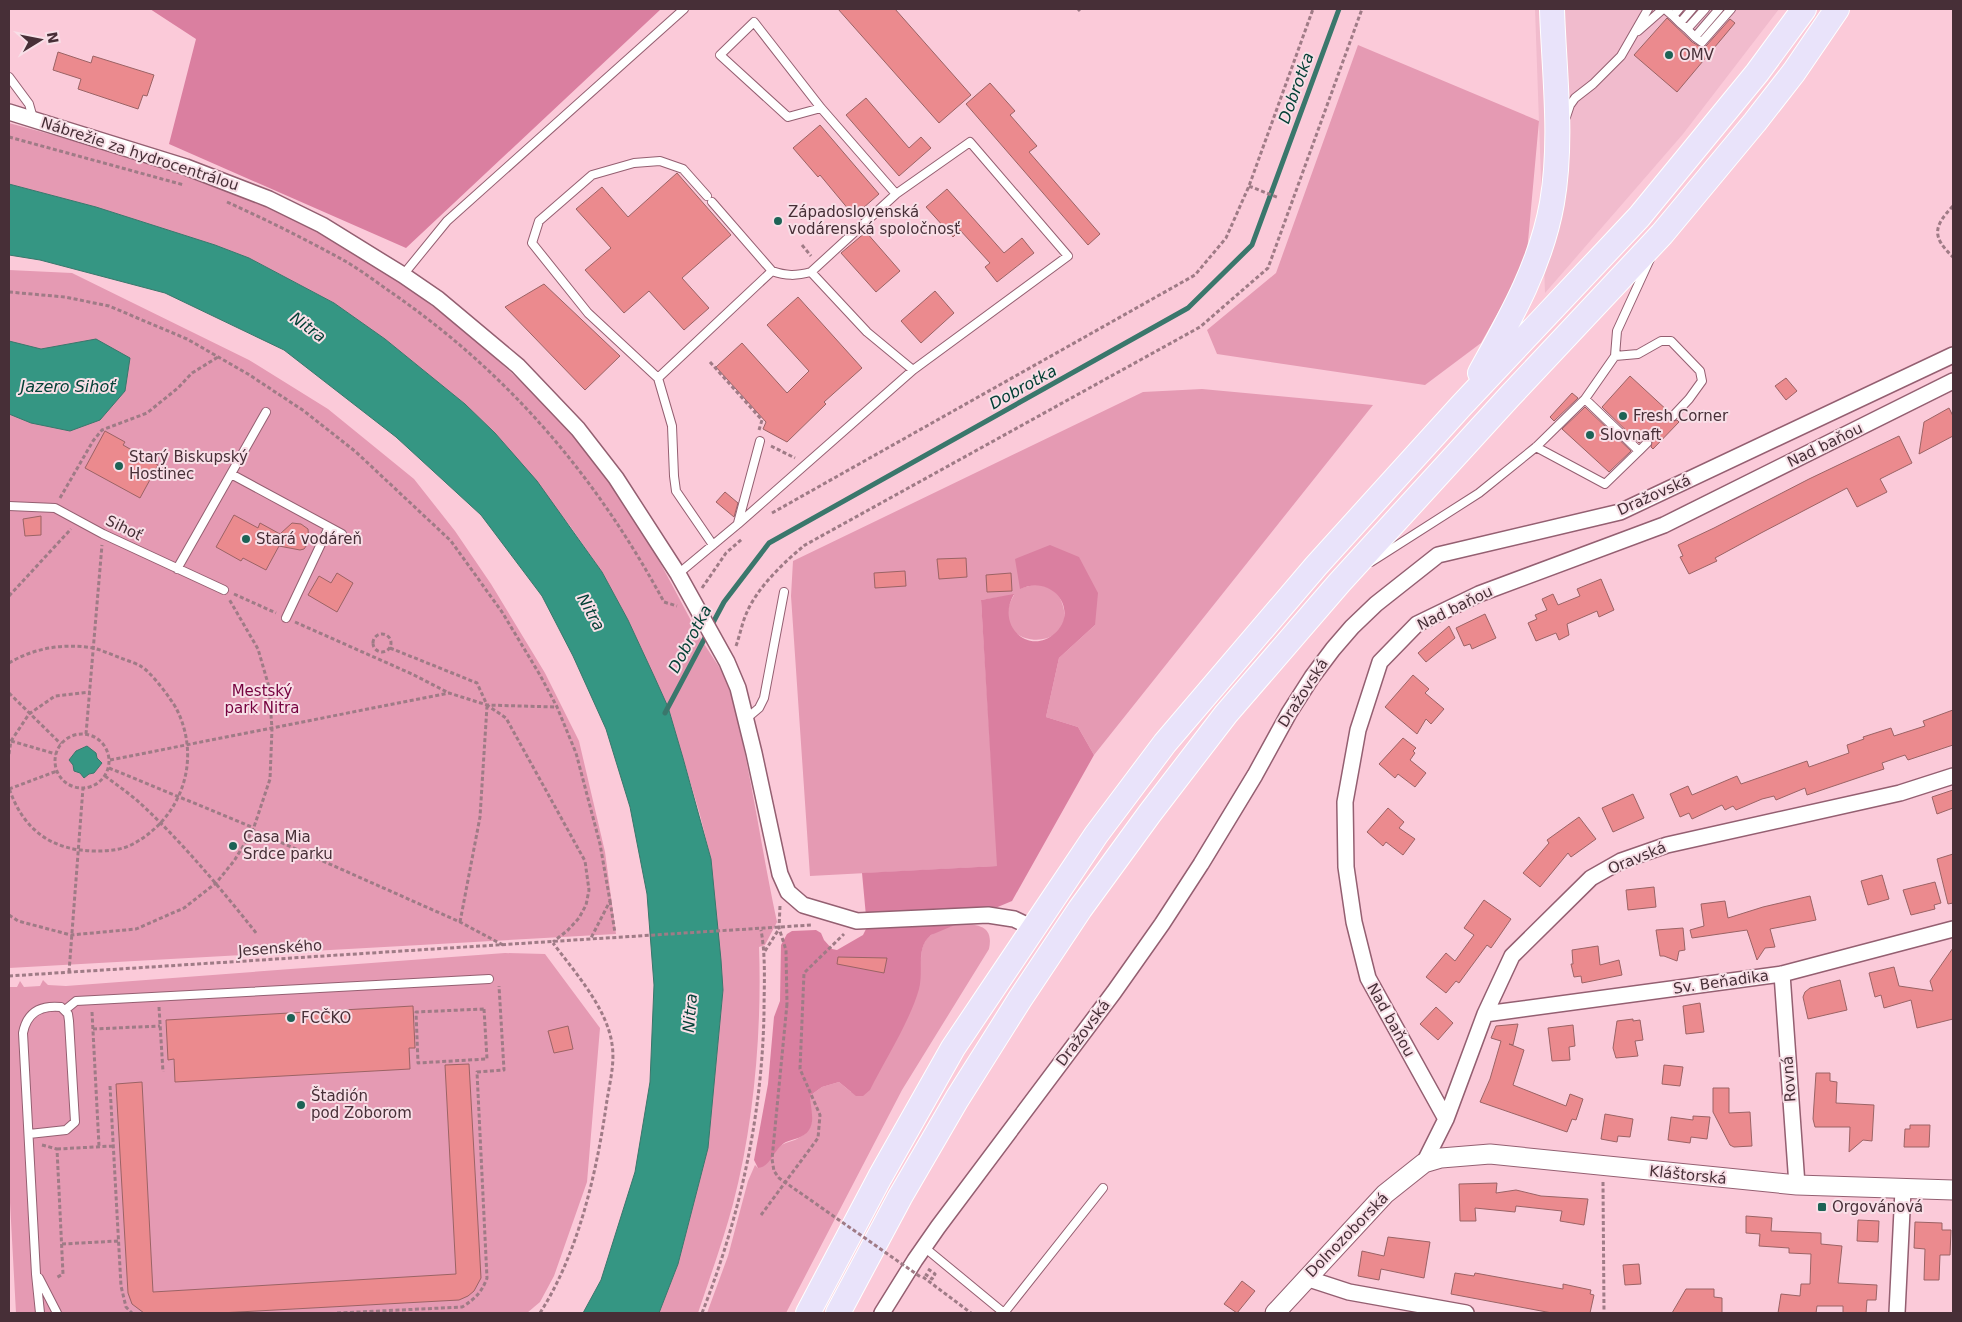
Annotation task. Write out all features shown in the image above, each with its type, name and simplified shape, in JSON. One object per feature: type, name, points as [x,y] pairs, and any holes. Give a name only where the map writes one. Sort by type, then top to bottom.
[{"type":"main road","points":[[1461,406],[1511,318],[1534,265],[1552,204],[1557,154],[1552,9]]},
{"type":"main road","points":[[808,1313],[880,1177],[953,1048],[1096,835],[1165,743],[1316,566],[1461,406],[1639,217],[1752,80],[1804,9]]},
{"type":"main road","points":[[838,1313],[900,1197],[957,1099],[1080,909],[1150,813],[1226,714],[1340,582],[1509,396],[1662,234],[1756,122],[1794,72],[1837,9]]},
{"type":"street","name":"Nábrežie za hydrocentrálou","points":[[9,112],[186,167],[260,196],[322,225],[402,274],[470,324],[518,366],[578,429],[616,478],[678,574],[728,665],[738,688],[746,719],[780,874],[788,892],[803,905],[857,921],[988,915],[1014,920],[1033,928]]},
{"type":"street","name":"Dražovská","points":[[882,1313],[924,1247],[1114,992],[1162,924],[1201,864],[1312,677],[1339,641],[1376,604],[1438,555],[1620,512],[1953,355]]},
{"type":"street","name":"Nad baňou","points":[[1446,1119],[1368,978],[1354,922],[1346,867],[1345,802],[1358,730],[1380,662],[1417,624],[1479,594],[1664,525],[1953,381]]},
{"type":"street","name":"Oravská","points":[[1424,1163],[1446,1119],[1485,1014],[1512,956],[1592,878],[1621,861],[1667,845],[1900,793],[1953,776]]},
{"type":"street","name":"Sv. Beňadika","points":[[1485,1014],[1782,974],[1953,929]]},
{"type":"street","name":"Rovná","points":[[1782,974],[1797,1185]]},
{"type":"street","name":"Kláštorská","points":[[1424,1163],[1442,1158],[1490,1154],[1797,1185],[1904,1190],[1953,1190]]},
{"type":"street","name":"Dolnozoborská","points":[[1275,1313],[1385,1194],[1424,1163]]},
{"type":"street","points":[[1897,1313],[1904,1190]]},
{"type":"street","points":[[1306,1278],[1349,1292],[1466,1313]]},
{"type":"lane","points":[[402,274],[447,221],[684,9]]},
{"type":"lane","points":[[1557,154],[1564,137],[1566,116],[1570,105],[1575,98],[1593,84],[1621,56],[1648,9]]},
{"type":"lane","points":[[1631,36],[1664,9],[1702,42],[1731,9]]},
{"type":"lane","points":[[1673,16],[1679,9]]},
{"type":"lane","points":[[1680,22],[1692,9]]},
{"type":"lane","points":[[1687,29],[1704,9]]},
{"type":"lane","points":[[1696,36],[1718,9]]},
{"type":"lane","points":[[821,108],[788,117],[720,55],[754,22],[821,108],[896,194]]},
{"type":"lane","points":[[9,77],[29,104],[33,118]]},
{"type":"lane","points":[[678,574],[713,545],[738,524],[913,370],[1068,256],[970,142],[896,194],[811,272],[796,276],[772,271],[683,169],[660,161],[634,162],[592,175],[539,221],[532,243],[588,313],[658,378],[672,426],[676,491],[713,545]]},
{"type":"lane","points":[[1340,582],[1479,493],[1536,447],[1585,399],[1615,356],[1617,331],[1662,234]]},
{"type":"lane","points":[[658,378],[772,271]]},
{"type":"lane","points":[[811,272],[867,332],[913,370]]},
{"type":"lane","points":[[1615,356],[1638,354],[1661,341],[1671,342],[1700,371],[1702,381],[1673,416]]},
{"type":"lane","points":[[1585,399],[1639,451]]},
{"type":"lane","points":[[177,569],[266,412]]},
{"type":"lane","points":[[738,524],[760,441]]},
{"type":"lane","points":[[1536,447],[1605,484],[1647,443]]},
{"type":"lane","points":[[231,474],[342,534]]},
{"type":"lane","name":"Sihoť","points":[[9,506],[55,508],[103,534],[224,590]]},
{"type":"lane","points":[[286,618],[329,527]]},
{"type":"lane","points":[[746,719],[759,708],[764,698],[784,592]]},
{"type":"lane","points":[[64,1010],[76,1001],[490,978]]},
{"type":"lane","points":[[28,1134],[66,1130],[75,1122],[69,1021],[64,1010],[54,1006],[39,1008],[28,1018],[24,1033],[28,1134],[40,1313]]},
{"type":"lane","points":[[924,1247],[1004,1313],[1103,1188]]},
{"type":"lane","points":[[36,1274],[58,1313]]},
{"type":"path","points":[[766,518],[773,512],[1195,275],[1226,238],[1248,186],[1313,9]]},
{"type":"path","points":[[728,665],[747,612],[768,580],[805,545],[1200,327],[1268,268],[1362,9]]},
{"type":"path","points":[[9,137],[186,186]]},
{"type":"path","points":[[1248,186],[1279,198]]},
{"type":"path","points":[[224,201],[280,226],[346,262],[452,338],[515,396],[559,444],[590,482],[620,525],[664,602],[686,609],[693,602],[726,553],[746,536]]},
{"type":"path","points":[[1953,206],[1940,219],[1936,232],[1942,246],[1953,257]]},
{"type":"path","points":[[9,292],[65,297],[108,306],[187,339],[248,374],[312,417],[356,452],[451,541],[502,612],[557,707],[576,753],[584,779],[600,844],[614,933]]},
{"type":"path","points":[[55,508],[97,435],[112,426],[147,413],[178,388],[192,373],[218,357]]},
{"type":"path","points":[[710,362],[762,420],[759,427],[760,441],[806,464]]},
{"type":"path","points":[[9,596],[79,521]]},
{"type":"path","points":[[86,734],[103,534]]},
{"type":"path","points":[[224,590],[412,674],[449,693],[487,705],[557,707]]},
{"type":"path","points":[[9,915],[18,921],[70,935],[136,929],[184,908],[216,883],[234,861],[253,830],[270,779],[272,728],[269,687],[258,649],[224,590]]},
{"type":"path","points":[[381,633],[389,636],[390,648],[385,652],[376,650],[372,644],[375,636],[381,633]]},
{"type":"path","points":[[9,663],[18,658],[56,646],[94,648],[143,667],[172,700],[182,720],[188,744],[188,772],[178,798],[161,824],[133,844],[111,851],[78,851],[61,847],[44,838],[24,818],[9,788],[57,771]]},
{"type":"path","points":[[390,648],[477,683],[487,705],[480,816],[460,922]]},
{"type":"path","points":[[9,754],[10,741],[29,714],[55,696],[90,692]]},
{"type":"path","points":[[9,693],[60,744]]},
{"type":"path","points":[[110,760],[449,693]]},
{"type":"path","points":[[487,705],[506,718],[585,860],[589,890],[586,904],[579,918],[568,930],[552,942],[600,1010],[612,1042],[614,1057],[602,1135],[587,1202],[559,1277],[540,1313]]},
{"type":"path","points":[[86,734],[95,737],[103,743],[108,751],[110,760],[105,776],[99,782],[83,788],[67,784],[57,771],[55,763],[60,744],[72,735],[86,734]]},
{"type":"path","points":[[10,741],[56,754]]},
{"type":"path","points":[[109,768],[178,798],[226,815],[253,830],[460,922],[504,945]]},
{"type":"path","points":[[105,776],[140,803],[203,866],[257,934]]},
{"type":"path","points":[[69,972],[70,935],[83,788]]},
{"type":"path","points":[[591,938],[610,901]]},
{"type":"path","points":[[761,1215],[818,1138],[820,1115],[800,1070],[804,973],[857,921]]},
{"type":"path","points":[[765,952],[779,928]]},
{"type":"path","points":[[779,928],[786,950],[787,1004],[772,1159],[774,1172],[779,1178],[971,1313]]},
{"type":"path","name":"Jesenského","points":[[9,976],[591,938],[779,928]]},
{"type":"path","points":[[702,1313],[724,1253],[752,1142],[763,1042],[765,952],[761,930]]},
{"type":"path","points":[[337,1313],[395,1312],[462,1307],[478,1296],[484,1288],[487,1278],[477,1072],[504,1070],[499,985]]},
{"type":"path","points":[[159,996],[163,1072]]},
{"type":"path","points":[[91,1000],[99,1146]]},
{"type":"path","points":[[484,1009],[487,1059],[418,1063],[416,1012],[484,1009]]},
{"type":"path","points":[[92,1030],[160,1026]]},
{"type":"path","points":[[110,1086],[118,1241],[123,1297],[126,1307],[132,1313]]},
{"type":"path","points":[[28,1134],[44,1147],[57,1149],[113,1146]]},
{"type":"path","points":[[56,1278],[63,1274],[57,1149]]},
{"type":"path","points":[[1603,1166],[1604,1313]]},
{"type":"path","points":[[62,1244],[118,1241]]},
{"type":"shaded area","points":[[150,9],[661,9],[406,248],[169,144],[196,39]]},
{"type":"shaded area","points":[[1535,9],[1779,9],[1683,134],[1545,293]]},
{"type":"shaded area","points":[[1050,545],[1079,557],[1098,593],[1095,625],[1059,658],[1046,717],[1078,727],[1094,755],[1012,901],[931,935],[926,940],[921,953],[920,982],[915,1001],[870,1090],[863,1096],[856,1096],[839,1082],[822,1087],[811,1095],[812,1122],[807,1133],[786,1142],[778,1148],[766,1164],[758,1168],[754,1160],[768,1084],[774,1017],[780,1001],[781,945],[787,934],[792,931],[816,930],[821,933],[832,949],[837,950],[863,935],[867,927],[862,873],[997,866],[981,600],[1014,594],[1009,606],[1009,617],[1012,627],[1018,634],[1026,639],[1035,641],[1045,640],[1054,634],[1061,625],[1064,616],[1064,606],[1060,598],[1053,591],[1043,587],[1032,586],[1020,589],[1015,559]]},
{"type":"green space","points":[[1358,45],[1539,121],[1526,263],[1481,343],[1425,385],[1217,354],[1207,330],[1276,273]]},
{"type":"green space","points":[[9,123],[100,148],[220,187],[286,216],[359,255],[427,302],[459,327],[521,382],[557,418],[606,476],[648,541],[699,636],[721,670],[730,691],[747,763],[777,922],[765,945],[759,947],[758,1044],[751,1109],[740,1173],[725,1232],[698,1313],[659,1313],[678,1264],[708,1148],[723,990],[711,859],[668,707],[628,620],[602,572],[570,526],[495,433],[465,404],[385,339],[334,303],[249,258],[215,245],[96,207],[9,184]]},
{"type":"green space","name":"Mestský park Nitra","points":[[9,270],[72,273],[249,360],[328,409],[414,479],[455,531],[491,584],[545,673],[579,741],[605,852],[616,934],[9,968]]},
{"type":"green space","points":[[1202,389],[1373,405],[1094,755],[1078,727],[1046,717],[1059,658],[1095,625],[1079,558],[1020,589],[1034,585],[1046,587],[1057,594],[1060,599],[1063,606],[1064,622],[1057,633],[1045,639],[1032,640],[1019,635],[1010,627],[1007,613],[1014,595],[981,600],[998,866],[810,876],[791,596],[793,561],[1143,392]]},
{"type":"green space","points":[[959,923],[978,926],[987,931],[990,941],[989,949],[902,1090],[786,1313],[707,1313],[728,1256],[748,1181],[755,1165],[758,1168],[762,1166],[779,1147],[797,1139],[808,1130],[811,1125],[811,1095],[822,1087],[839,1082],[851,1092],[921,958],[924,943],[932,934]]},
{"type":"green space","name":"Štadión pod Zoborom","points":[[505,953],[545,954],[600,1028],[587,1182],[554,1276],[540,1302],[527,1313],[16,1313],[9,1184],[9,987],[17,987],[20,981],[24,987],[40,986],[43,980],[48,985],[66,986]]},
{"type":"water","name":"Nitra","points":[[9,184],[96,207],[215,245],[249,258],[334,303],[385,339],[465,404],[495,433],[537,481],[602,572],[628,620],[668,707],[711,859],[721,960],[723,990],[708,1148],[678,1264],[659,1313],[583,1313],[601,1280],[635,1172],[650,1082],[654,985],[647,894],[630,807],[606,729],[573,656],[542,596],[481,515],[396,437],[284,350],[165,293],[40,260],[9,255]]},
{"type":"water","name":"Jazero Sihoť","points":[[96,339],[130,358],[125,391],[100,420],[70,431],[31,423],[9,414],[9,341],[41,349]]},
{"type":"water","points":[[87,746],[96,753],[97,758],[102,763],[94,773],[84,778],[80,773],[74,771],[73,765],[69,760],[76,751]]},
{"type":"building","points":[[838,9],[895,9],[971,95],[939,123]]},
{"type":"building","points":[[1667,18],[1692,42],[1702,48],[1730,19],[1735,23],[1677,92],[1634,55]]},
{"type":"building","points":[[58,52],[91,63],[93,56],[154,75],[147,96],[143,95],[138,109],[78,89],[81,79],[53,70]]},
{"type":"building","points":[[990,83],[1015,111],[1010,115],[1037,146],[1029,152],[1100,234],[1088,245],[966,104]]},
{"type":"building","points":[[866,98],[909,148],[921,137],[931,148],[899,176],[846,115]]},
{"type":"building","points":[[820,125],[879,194],[854,216],[820,175],[818,177],[793,148]]},
{"type":"building","points":[[677,173],[731,235],[682,278],[709,308],[684,330],[649,291],[624,313],[585,270],[611,248],[576,209],[602,187],[628,217]]},
{"type":"building","points":[[947,189],[1004,253],[1022,238],[1034,253],[997,282],[985,267],[990,263],[960,230],[953,237],[926,207]]},
{"type":"building","points":[[866,232],[900,271],[876,292],[841,253]]},
{"type":"building","points":[[544,284],[620,356],[585,390],[505,307]]},
{"type":"building","points":[[935,291],[954,313],[921,343],[901,321]]},
{"type":"building","points":[[798,297],[862,368],[824,402],[826,404],[787,442],[763,429],[766,422],[716,367],[742,343],[787,393],[809,371],[767,325]]},
{"type":"building","points":[[1630,376],[1669,412],[1668,417],[1670,420],[1677,420],[1679,422],[1653,449],[1651,447],[1651,439],[1645,438],[1639,443],[1602,407]]},
{"type":"building","points":[[1786,378],[1797,391],[1786,400],[1775,386]]},
{"type":"building","points":[[1572,393],[1578,398],[1554,421],[1550,417]]},
{"type":"building","points":[[1585,407],[1631,451],[1609,472],[1562,429]]},
{"type":"building","points":[[1949,408],[1953,416],[1953,436],[1919,454],[1924,422]]},
{"type":"building","points":[[105,431],[125,442],[123,445],[158,465],[140,498],[85,468]]},
{"type":"building","points":[[1899,436],[1912,463],[1880,479],[1887,492],[1857,507],[1847,488],[1715,558],[1717,561],[1689,574],[1680,557],[1683,556],[1678,545]]},
{"type":"building","points":[[725,492],[738,503],[734,517],[716,502]]},
{"type":"building","name":"Stará vodáreň","points":[[234,515],[258,528],[260,523],[280,534],[292,523],[301,524],[308,529],[309,542],[304,549],[300,550],[279,546],[266,570],[243,558],[241,561],[216,547]]},
{"type":"building","points":[[41,516],[41,535],[25,536],[23,519]]},
{"type":"building","points":[[966,558],[967,577],[939,579],[937,559]]},
{"type":"building","points":[[905,571],[906,586],[875,588],[874,573]]},
{"type":"building","points":[[337,573],[353,583],[337,612],[308,595],[319,576],[331,583]]},
{"type":"building","points":[[1011,573],[1012,591],[987,592],[986,575]]},
{"type":"building","points":[[1601,579],[1614,610],[1599,617],[1597,611],[1567,624],[1569,635],[1559,640],[1556,633],[1536,641],[1528,623],[1537,619],[1535,615],[1547,610],[1542,599],[1553,594],[1558,605],[1580,596],[1577,589]]},
{"type":"building","points":[[1485,614],[1496,638],[1472,649],[1470,644],[1464,646],[1456,628]]},
{"type":"building","points":[[1449,626],[1455,638],[1426,662],[1418,653]]},
{"type":"building","points":[[1413,675],[1429,689],[1425,693],[1444,709],[1431,724],[1426,719],[1417,734],[1385,707]]},
{"type":"building","points":[[1953,710],[1953,745],[1908,760],[1905,755],[1882,763],[1884,769],[1807,795],[1805,788],[1776,800],[1774,796],[1762,799],[1736,810],[1733,806],[1725,810],[1722,805],[1692,819],[1689,813],[1680,817],[1670,794],[1688,786],[1692,795],[1737,776],[1741,784],[1807,761],[1809,767],[1849,753],[1847,745],[1864,739],[1863,737],[1891,728],[1894,736],[1925,726],[1923,721]]},
{"type":"building","points":[[1403,738],[1416,748],[1410,760],[1426,773],[1415,787],[1398,774],[1395,778],[1379,764]]},
{"type":"building","points":[[1953,790],[1953,808],[1937,814],[1932,797]]},
{"type":"building","points":[[1633,794],[1644,818],[1613,832],[1602,808]]},
{"type":"building","points":[[1388,808],[1404,822],[1399,828],[1415,839],[1403,855],[1386,842],[1383,846],[1367,832]]},
{"type":"building","points":[[1579,817],[1596,839],[1571,857],[1568,853],[1540,887],[1523,873],[1549,843],[1547,840]]},
{"type":"building","points":[[1953,854],[1953,903],[1948,904],[1937,859]]},
{"type":"building","points":[[1882,875],[1889,899],[1868,905],[1861,881]]},
{"type":"building","points":[[1935,882],[1941,903],[1934,905],[1935,909],[1911,915],[1903,890]]},
{"type":"building","points":[[1654,887],[1656,907],[1628,910],[1626,890]]},
{"type":"building","points":[[1810,896],[1816,920],[1770,929],[1775,947],[1765,948],[1757,960],[1747,930],[1692,938],[1690,930],[1704,926],[1701,904],[1725,901],[1728,918],[1763,907]]},
{"type":"building","points":[[1484,900],[1511,919],[1491,948],[1487,945],[1459,983],[1456,981],[1446,993],[1426,977],[1446,953],[1455,961],[1474,935],[1464,928]]},
{"type":"building","points":[[1683,928],[1685,950],[1679,951],[1677,961],[1660,956],[1656,930]]},
{"type":"building","points":[[1598,946],[1600,965],[1619,960],[1622,975],[1582,983],[1581,976],[1574,977],[1571,964],[1573,964],[1572,950]]},
{"type":"building","points":[[1953,948],[1953,1019],[1917,1028],[1911,1000],[1884,1008],[1881,995],[1875,997],[1869,973],[1894,967],[1899,986],[1933,991],[1930,981]]},
{"type":"building","points":[[838,957],[887,958],[884,973],[837,964]]},
{"type":"building","points":[[1840,980],[1847,1010],[1808,1019],[1803,997],[1805,992],[1810,988]]},
{"type":"building","points":[[1700,1003],[1704,1032],[1686,1034],[1683,1006]]},
{"type":"building","points":[[413,1006],[415,1048],[409,1048],[410,1069],[175,1082],[174,1059],[168,1060],[166,1020]]},
{"type":"building","points":[[1436,1007],[1453,1023],[1438,1040],[1420,1024]]},
{"type":"building","points":[[1633,1019],[1633,1021],[1640,1020],[1643,1040],[1635,1041],[1638,1056],[1616,1058],[1613,1048],[1617,1021]]},
{"type":"building","points":[[1518,1024],[1513,1045],[1509,1044],[1524,1050],[1513,1085],[1566,1106],[1570,1094],[1583,1099],[1576,1120],[1572,1119],[1567,1132],[1480,1102],[1490,1079],[1501,1041],[1491,1038],[1496,1026]]},
{"type":"building","points":[[1573,1025],[1575,1046],[1569,1047],[1570,1060],[1552,1061],[1548,1028]]},
{"type":"building","points":[[568,1026],[573,1049],[554,1053],[548,1031]]},
{"type":"building","points":[[469,1064],[481,1278],[474,1291],[468,1296],[459,1300],[220,1313],[144,1313],[132,1304],[128,1293],[116,1084],[142,1082],[153,1292],[456,1274],[445,1065]]},
{"type":"building","points":[[1664,1065],[1683,1067],[1680,1086],[1662,1084]]},
{"type":"building","points":[[1816,1073],[1830,1073],[1830,1081],[1837,1082],[1836,1103],[1874,1105],[1872,1141],[1863,1140],[1849,1152],[1850,1127],[1815,1127],[1813,1119]]},
{"type":"building","points":[[1713,1088],[1729,1088],[1729,1113],[1750,1112],[1752,1146],[1734,1147],[1730,1145],[1713,1112]]},
{"type":"building","points":[[1605,1114],[1633,1119],[1630,1137],[1618,1136],[1617,1142],[1601,1139]]},
{"type":"building","points":[[1693,1116],[1710,1117],[1707,1139],[1691,1137],[1690,1143],[1668,1140],[1671,1117],[1693,1120]]},
{"type":"building","points":[[1910,1125],[1930,1125],[1929,1147],[1904,1147],[1905,1129],[1910,1129]]},
{"type":"building","points":[[1497,1183],[1496,1193],[1516,1190],[1541,1196],[1588,1199],[1584,1225],[1560,1221],[1562,1211],[1516,1206],[1515,1212],[1475,1208],[1476,1221],[1460,1221],[1459,1184]]},
{"type":"building","points":[[1746,1216],[1772,1218],[1771,1231],[1821,1233],[1821,1244],[1842,1246],[1838,1283],[1877,1285],[1876,1300],[1867,1300],[1866,1313],[1843,1313],[1843,1306],[1817,1306],[1816,1313],[1778,1313],[1781,1294],[1800,1296],[1801,1284],[1810,1284],[1811,1254],[1789,1253],[1789,1248],[1759,1246],[1760,1234],[1746,1233]]},
{"type":"building","points":[[1858,1220],[1879,1221],[1878,1242],[1857,1241]]},
{"type":"building","points":[[1915,1222],[1942,1223],[1942,1230],[1951,1230],[1950,1255],[1940,1255],[1939,1280],[1924,1280],[1925,1249],[1914,1248]]},
{"type":"building","points":[[1388,1237],[1430,1242],[1424,1278],[1381,1269],[1379,1280],[1358,1276],[1362,1251],[1384,1256]]},
{"type":"building","points":[[1639,1264],[1641,1284],[1625,1285],[1623,1265]]},
{"type":"building","points":[[1455,1273],[1474,1276],[1475,1273],[1563,1289],[1563,1284],[1591,1290],[1590,1294],[1594,1295],[1590,1313],[1552,1313],[1451,1294]]},
{"type":"building","points":[[1242,1281],[1255,1291],[1237,1313],[1224,1304]]},
{"type":"building","points":[[1686,1289],[1714,1289],[1714,1297],[1722,1298],[1722,1313],[1672,1313]]},
{"type":"waterway","name":"Dobrotka","points":[[665,713],[724,602],[769,543],[1188,308],[1252,245],[1339,9]]},
{"type":"place","name":"OMV","points":[[1669,55]]},
{"type":"place","name":"Západoslovenská vodárenská spoločnosť","points":[[778,221]]},
{"type":"place","name":"Fresh Corner","points":[[1623,416]]},
{"type":"place","name":"Slovnaft","points":[[1590,435]]},
{"type":"place","name":"Starý Biskupský Hostinec","points":[[119,466]]},
{"type":"place","name":"Stará vodáreň","points":[[246,539]]},
{"type":"place","name":"Casa Mia Srdce parku","points":[[233,846]]},
{"type":"place","name":"FCČKO","points":[[291,1018]]},
{"type":"place","name":"Štadión pod Zoborom","points":[[301,1105]]},
{"type":"place","name":"Orgovánová","points":[[1822,1207]]}]
